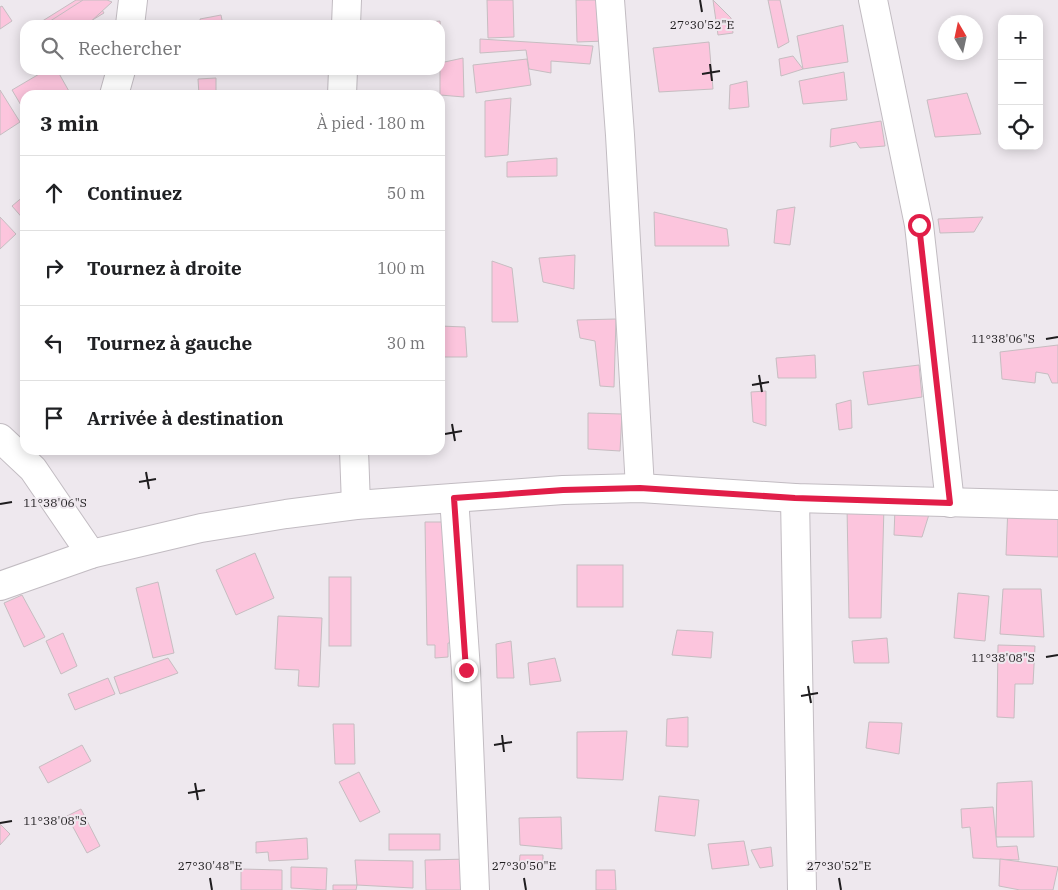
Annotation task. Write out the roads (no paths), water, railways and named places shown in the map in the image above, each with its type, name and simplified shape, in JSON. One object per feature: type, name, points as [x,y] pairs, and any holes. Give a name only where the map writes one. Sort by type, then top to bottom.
[{"type":"street","points":[[131,20],[133,0]]},
{"type":"street","points":[[346,20],[347,0]]},
{"type":"street","points":[[610,0],[620,135],[640,488]]},
{"type":"street","points":[[873,0],[919,225],[950,503]]},
{"type":"street","points":[[115,90],[120,75]]},
{"type":"street","points":[[342,90],[344,75]]},
{"type":"street","points":[[0,438],[33,468],[92,554]]},
{"type":"street","points":[[354,455],[356,505]]},
{"type":"street","points":[[0,586],[92,554],[201,528],[356,505],[563,490],[640,488],[795,498],[1058,505]]},
{"type":"street","points":[[454,498],[466,670],[475,890]]},
{"type":"street","points":[[795,498],[802,890]]}]
